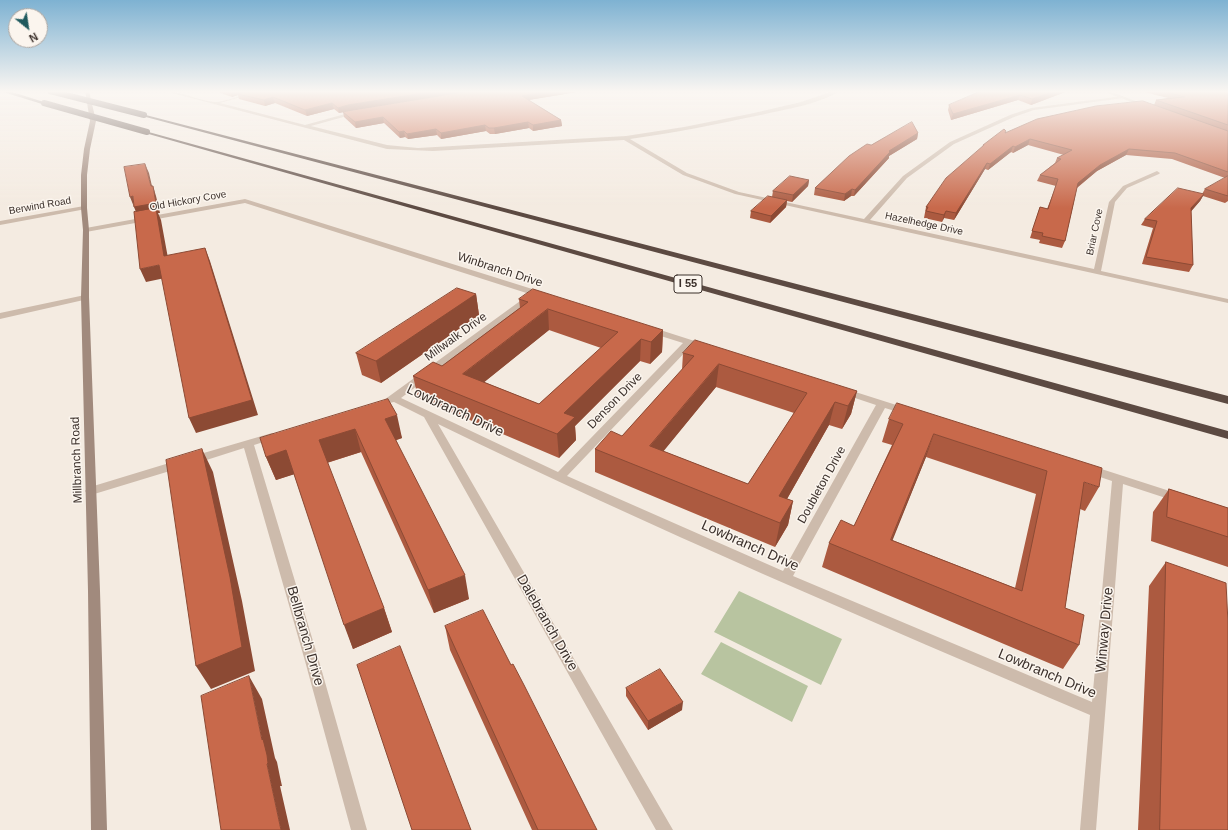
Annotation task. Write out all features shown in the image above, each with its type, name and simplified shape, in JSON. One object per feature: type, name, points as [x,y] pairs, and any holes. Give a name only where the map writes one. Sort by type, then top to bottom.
[{"type":"highway","name":"I 55","points":[[139,130],[1228,435]]},
{"type":"highway","name":"I 55","points":[[204,130],[1228,400]]},
{"type":"main road","name":"Millbranch Road","points":[[91,130],[86,156],[84,208],[86,230],[85,297],[99,830]]},
{"type":"street","points":[[320,130],[387,147],[412,150],[448,150],[497,145],[625,138],[680,130]]},
{"type":"street","points":[[866,221],[905,177],[952,143],[984,130]]},
{"type":"street","name":"Hazelhedge Drive","points":[[625,138],[684,174],[737,193],[1228,301]]},
{"type":"street","name":"Briar Cove","points":[[1097,272],[1112,202],[1125,187],[1157,173]]},
{"type":"street","name":"Old Hickory Cove","points":[[86,230],[245,201]]},
{"type":"street","name":"Winbranch Drive","points":[[245,201],[552,298]]},
{"type":"street","name":"Berwind Road","points":[[0,223],[84,208]]},
{"type":"street","name":"Millwalk Drive","points":[[379,403],[394,398],[536,294]]},
{"type":"street","points":[[0,316],[85,297]]},
{"type":"street","points":[[643,328],[711,349]]},
{"type":"street","name":"Denson Drive","points":[[560,477],[689,342]]},
{"type":"street","points":[[838,390],[920,416]]},
{"type":"street","name":"Lowbranch Drive","points":[[394,398],[429,416],[560,477],[785,579],[1098,712]]},
{"type":"street","name":"Doubleton Drive","points":[[785,579],[882,404]]},
{"type":"street","name":"Dalebranch Drive","points":[[429,416],[665,830]]},
{"type":"street","points":[[91,491],[284,432]]},
{"type":"street","name":"Bellbranch Drive","points":[[248,443],[312,661],[359,830]]},
{"type":"street","points":[[1080,466],[1184,500]]},
{"type":"street","name":"Winway Drive","points":[[1088,830],[1118,479]]},
{"type":"green space","points":[[739,591],[842,639],[821,685],[714,632]]},
{"type":"green space","points":[[721,642],[808,686],[792,722],[701,674]]},
{"type":"building","points":[[397,130],[432,130],[407,134],[404,131],[399,132]]},
{"type":"building","points":[[437,130],[459,130],[441,133]]},
{"type":"building","points":[[898,130],[916,130],[918,133],[889,151],[890,152],[855,190],[852,189],[845,194],[815,188],[849,156],[867,144],[871,145]]},
{"type":"building","points":[[1003,130],[1006,131],[1005,133],[1012,130],[1224,130],[1228,131],[1228,172],[1175,153],[1129,149],[1100,165],[1078,183],[1065,241],[1042,236],[1043,233],[1032,231],[1040,207],[1048,209],[1058,179],[1040,175],[1061,159],[1057,158],[1072,150],[1030,139],[1015,147],[1013,146],[990,164],[987,163],[956,213],[946,211],[944,215],[926,211],[928,207],[926,207],[946,178],[983,145]]},
{"type":"building","points":[[145,164],[151,186],[153,186],[156,203],[134,207],[133,196],[130,197],[124,167]]},
{"type":"building","points":[[790,176],[809,180],[793,195],[773,191]]},
{"type":"building","points":[[1228,176],[1228,196],[1205,189]]},
{"type":"building","points":[[1178,188],[1204,194],[1191,208],[1193,265],[1146,257],[1157,221],[1145,219]]},
{"type":"building","points":[[768,196],[787,200],[771,216],[751,211]]},
{"type":"building","points":[[156,208],[164,256],[205,248],[252,400],[189,418],[159,265],[140,269],[134,212]]},
{"type":"building","points":[[457,288],[476,294],[376,361],[356,353]]},
{"type":"building","points":[[533,289],[663,330],[651,342],[641,339],[564,413],[575,417],[557,434],[413,376],[433,362],[442,366],[528,302],[519,299]],"holes":[[[548,309],[618,332],[539,404],[463,374]]]},
{"type":"building","points":[[695,340],[857,391],[848,406],[835,402],[779,496],[793,501],[780,523],[595,449],[611,431],[622,436],[694,356],[683,353]],"holes":[[[719,364],[807,393],[748,484],[650,446]]]},
{"type":"building","points":[[388,399],[397,415],[385,419],[465,575],[428,590],[355,429],[319,440],[384,608],[344,625],[286,450],[266,457],[260,438]]},
{"type":"building","points":[[897,403],[1102,468],[1099,487],[1084,482],[1065,608],[1084,615],[1079,645],[829,543],[841,520],[854,526],[903,424],[889,419]],"holes":[[[934,434],[1047,471],[1022,591],[891,540]]]},
{"type":"building","points":[[202,449],[230,577],[242,647],[196,666],[166,460]]},
{"type":"building","points":[[1169,489],[1228,508],[1228,537],[1167,517]]},
{"type":"building","points":[[1166,562],[1226,583],[1228,623],[1228,830],[1160,830]]},
{"type":"building","points":[[483,610],[511,665],[513,664],[524,685],[597,830],[538,830],[445,626]]},
{"type":"building","points":[[400,646],[471,830],[412,830],[357,665]]},
{"type":"building","points":[[660,669],[683,702],[648,721],[626,688]]},
{"type":"building","points":[[249,676],[262,740],[263,739],[267,755],[267,764],[281,830],[221,830],[201,696]]}]
